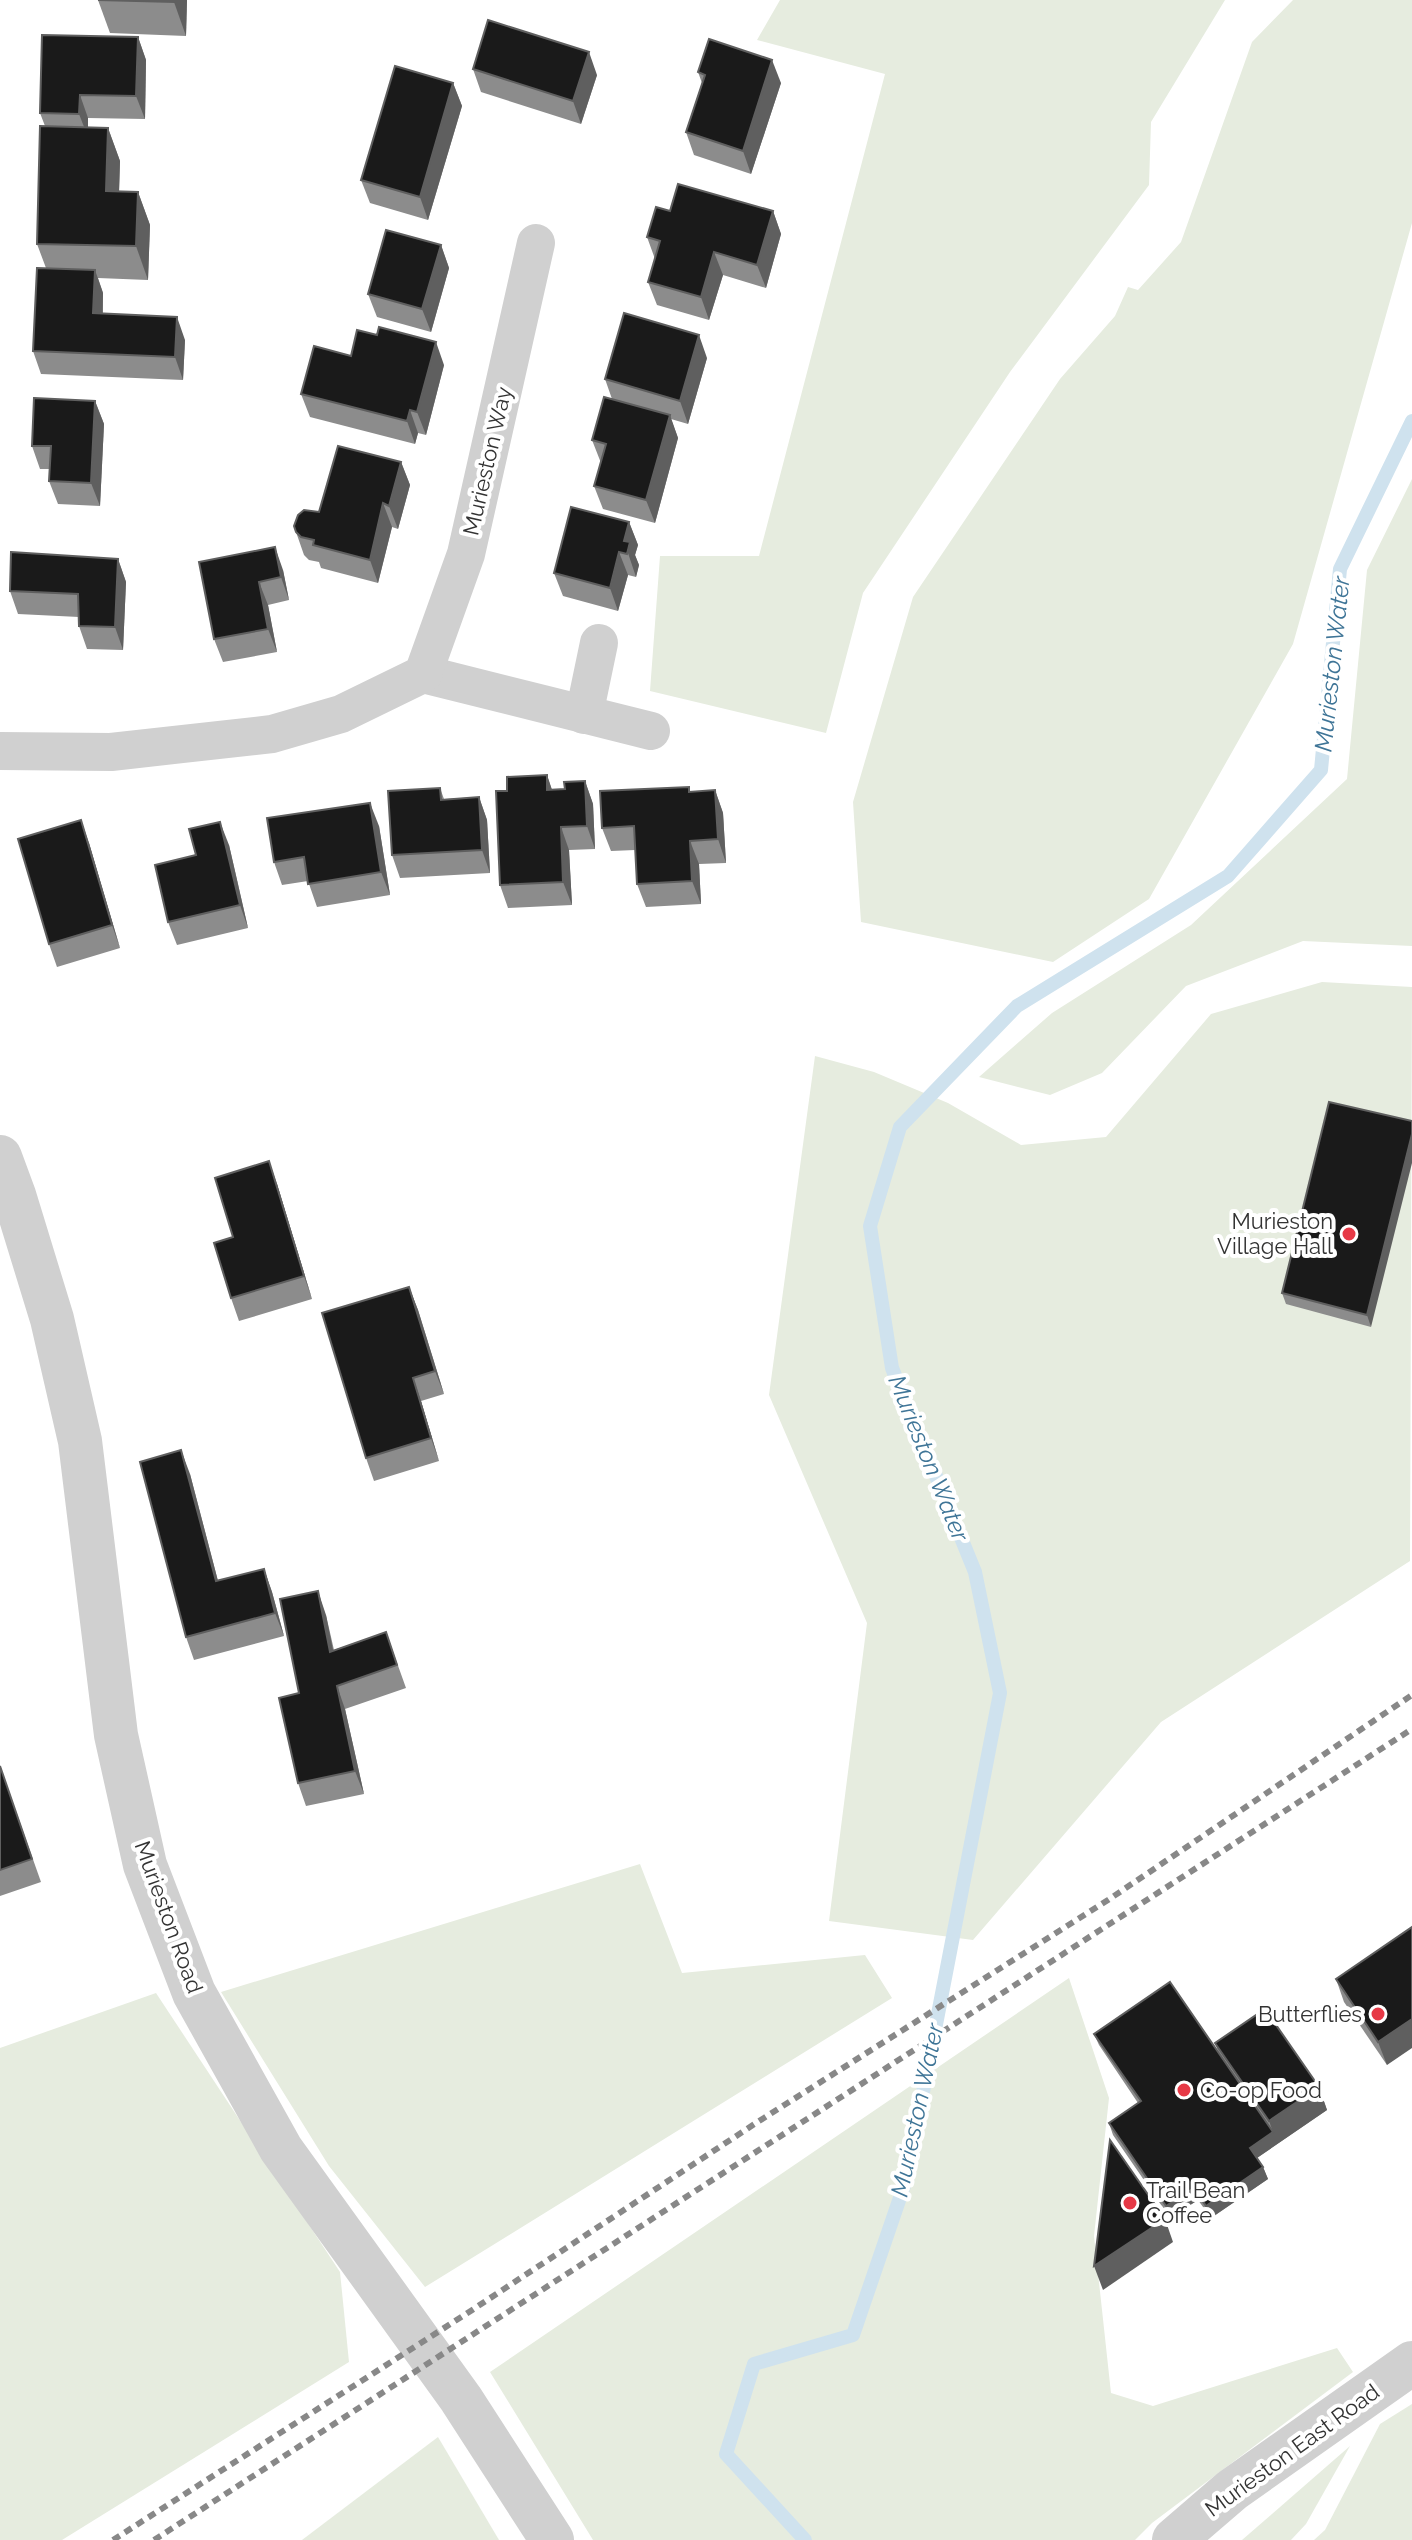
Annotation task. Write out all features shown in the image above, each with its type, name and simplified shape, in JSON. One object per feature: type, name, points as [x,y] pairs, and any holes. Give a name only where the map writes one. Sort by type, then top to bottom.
[{"type":"street","name":"Murieston Way","points":[[423,674],[466,554],[536,243]]},
{"type":"street","points":[[584,715],[599,643]]},
{"type":"street","points":[[0,751],[111,752],[272,734],[341,714],[423,674],[651,731]]},
{"type":"street","name":"Murieston Road","points":[[0,1157],[52,1319],[80,1441],[116,1735],[145,1865],[194,1993],[281,2149],[461,2399],[552,2540]]},
{"type":"street","name":"Murieston East Road","points":[[1174,2540],[1232,2490],[1412,2363]]},
{"type":"shaded area","points":[[780,0],[1225,0],[1151,122],[1149,185],[1010,372],[863,593],[826,733],[650,691],[660,556],[759,556],[885,74],[757,40]]},
{"type":"shaded area","points":[[1293,0],[1412,0],[1412,223],[1293,644],[1149,899],[1053,962],[861,922],[853,802],[913,597],[1060,379],[1115,316],[1128,287],[1138,290],[1181,242],[1252,42]]},
{"type":"shaded area","points":[[1412,479],[1412,946],[1303,941],[1186,986],[1102,1073],[1050,1095],[979,1077],[1052,1013],[1191,925],[1347,779],[1367,570]]},
{"type":"shaded area","points":[[1322,982],[1412,987],[1410,1561],[1161,1722],[973,1940],[829,1921],[867,1623],[769,1395],[815,1056],[874,1072],[948,1103],[1021,1145],[1106,1137],[1211,1014]]},
{"type":"shaded area","points":[[640,1864],[682,1973],[865,1955],[892,1998],[425,2287],[329,2166],[221,1992]]},
{"type":"shaded area","points":[[1069,1978],[1109,2098],[1094,2236],[1111,2393],[1153,2406],[1337,2348],[1353,2372],[1152,2523],[1135,2540],[593,2540],[490,2372]]},
{"type":"shaded area","points":[[156,1993],[340,2272],[349,2362],[62,2540],[0,2540],[0,2048]]},
{"type":"shaded area","points":[[1412,2404],[1412,2540],[1314,2540],[1325,2530],[1380,2424]]},
{"type":"shaded area","points":[[438,2437],[499,2540],[302,2540]]},
{"type":"shaded area","points":[[1350,2446],[1306,2524],[1291,2540],[1242,2540]]},
{"type":"building","points":[[98,0],[174,0],[174,2]]},
{"type":"building","points":[[488,20],[589,52],[573,101],[473,69]]},
{"type":"building","points":[[42,35],[138,37],[136,96],[80,95],[79,114],[40,113]]},
{"type":"building","points":[[709,39],[772,60],[743,151],[686,132],[705,75],[698,72]]},
{"type":"building","points":[[395,66],[453,83],[420,197],[361,180]]},
{"type":"building","points":[[40,126],[108,128],[106,191],[138,192],[136,246],[37,244]]},
{"type":"building","points":[[678,184],[773,211],[757,265],[714,252],[701,297],[648,282],[660,241],[647,237],[656,207],[670,211]]},
{"type":"building","points":[[386,230],[441,245],[422,309],[368,294]]},
{"type":"building","points":[[37,268],[95,270],[93,313],[177,317],[175,357],[33,351]]},
{"type":"building","points":[[624,313],[699,335],[680,401],[605,379]]},
{"type":"building","points":[[379,327],[436,342],[417,412],[410,410],[407,421],[301,394],[314,346],[351,356],[357,330],[377,335]]},
{"type":"building","points":[[604,397],[670,415],[646,500],[594,486],[606,444],[592,440]]},
{"type":"building","points":[[34,398],[95,401],[91,483],[49,481],[51,446],[32,446]]},
{"type":"building","points":[[338,446],[401,462],[389,506],[383,503],[370,560],[313,545],[314,540],[301,537],[294,526],[298,515],[304,510],[319,512]]},
{"type":"building","points":[[571,507],[629,522],[624,541],[630,542],[627,554],[619,552],[610,588],[554,573]]},
{"type":"building","points":[[275,547],[281,577],[259,582],[268,629],[214,639],[199,562]]},
{"type":"building","points":[[11,552],[118,559],[115,627],[79,626],[78,594],[10,591]]},
{"type":"building","points":[[547,775],[547,790],[565,789],[564,782],[585,781],[587,826],[561,827],[563,882],[500,885],[496,791],[507,791],[507,777]]},
{"type":"building","points":[[689,787],[689,792],[715,790],[718,839],[690,841],[692,881],[637,884],[634,826],[602,828],[600,791]]},
{"type":"building","points":[[440,788],[441,800],[479,797],[482,850],[392,855],[388,791]]},
{"type":"building","points":[[370,803],[381,872],[308,884],[304,857],[274,862],[267,818]]},
{"type":"building","points":[[81,820],[112,925],[49,944],[18,839]]},
{"type":"building","points":[[220,822],[240,905],[168,922],[155,865],[196,855],[189,829]]},
{"type":"building","name":"Murieston Village Hall","points":[[1329,1102],[1412,1121],[1412,1134],[1367,1315],[1282,1293]]},
{"type":"building","points":[[269,1161],[304,1276],[231,1298],[214,1243],[233,1237],[215,1178]]},
{"type":"building","points":[[409,1287],[435,1371],[413,1378],[431,1438],[366,1458],[322,1313]]},
{"type":"building","points":[[181,1450],[216,1581],[264,1569],[275,1613],[186,1637],[140,1462]]},
{"type":"building","points":[[318,1591],[330,1652],[386,1632],[397,1665],[337,1686],[355,1771],[298,1783],[279,1698],[299,1693],[280,1599]]},
{"type":"building","points":[[0,1766],[32,1859],[0,1870]]},
{"type":"building","points":[[1412,1927],[1412,2019],[1378,2042],[1336,1979]]},
{"type":"building","name":"Co-op Food","points":[[1170,1982],[1273,2132],[1250,2148],[1263,2167],[1206,2206],[1194,2188],[1166,2206],[1109,2123],[1141,2101],[1094,2034]]},
{"type":"building","points":[[1265,2009],[1319,2087],[1269,2121],[1215,2043]]},
{"type":"building","points":[[1110,2140],[1165,2219],[1094,2266]]},
{"type":"waterway","name":"Murieston Water","points":[[805,2540],[726,2454],[754,2364],[853,2335],[906,2180],[1000,1693],[975,1572],[892,1368],[870,1226],[900,1127],[1017,1006],[1228,876],[1321,770],[1340,569],[1412,421]]},
{"type":"railway","points":[[113,2540],[466,2314],[756,2123],[1108,1900],[1412,1695]]},
{"type":"railway","points":[[154,2540],[1412,1729]]},
{"type":"place","name":"Murieston Village Hall","points":[[1349,1234]]},
{"type":"place","name":"Butterflies","points":[[1378,2014]]},
{"type":"place","name":"Co-op Food","points":[[1184,2090]]},
{"type":"place","name":"Trail Bean Coffee","points":[[1130,2203]]}]
